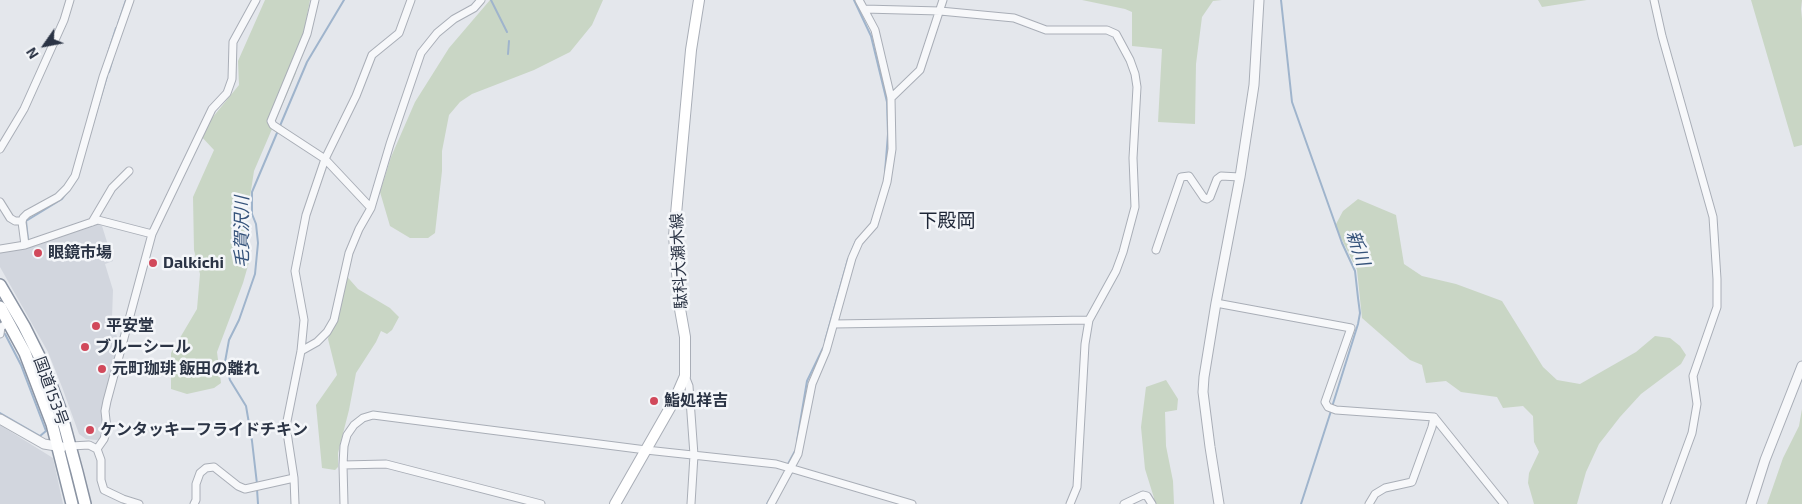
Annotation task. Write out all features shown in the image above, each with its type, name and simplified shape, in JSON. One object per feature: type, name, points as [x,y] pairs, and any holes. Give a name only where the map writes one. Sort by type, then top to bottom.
[{"type":"highway","name":"国道153号","points":[[0,285],[24,326],[44,366],[60,409],[72,504]]},
{"type":"highway","name":"国道153号","points":[[0,307],[25,353],[65,447],[84,504]]},
{"type":"main road","name":"駄科大瀬木線","points":[[615,504],[675,399],[685,376],[685,337],[680,309],[674,236],[691,50],[699,0]]},
{"type":"street","points":[[1,144],[24,109],[64,20],[70,0]]},
{"type":"street","points":[[25,245],[22,221],[27,214],[58,197],[75,176],[103,77],[130,0]]},
{"type":"street","points":[[97,449],[104,439],[107,430],[105,411],[107,401],[152,234],[212,109],[227,93],[232,79],[233,42],[256,0]]},
{"type":"street","points":[[315,0],[307,34],[271,121],[274,126],[325,159],[371,208]]},
{"type":"street","points":[[295,504],[294,478],[286,426],[301,351],[304,320],[295,271],[297,254],[306,215],[325,159],[356,96],[372,55],[398,33],[411,0]]},
{"type":"street","points":[[301,351],[317,342],[327,332],[334,320],[343,272],[349,253],[359,229],[371,208],[390,144],[421,53],[437,33],[454,19],[474,8],[481,0]]},
{"type":"street","points":[[771,504],[798,454],[812,384],[826,352],[852,258],[859,242],[874,225],[881,207],[892,149],[891,98],[875,30],[859,0]]},
{"type":"street","points":[[891,98],[920,70],[943,0]]},
{"type":"street","points":[[1219,504],[1204,392],[1204,377],[1240,177],[1254,85],[1259,0]]},
{"type":"street","points":[[1654,0],[1667,54],[1713,217],[1717,279],[1717,307],[1694,376],[1697,404],[1692,432],[1666,504]]},
{"type":"street","points":[[864,9],[940,11],[1014,18],[1046,30],[1108,30],[1116,34],[1130,60],[1137,87],[1133,158],[1135,208],[1116,271],[1089,320],[1085,344],[1077,487],[1070,504]]},
{"type":"street","points":[[92,222],[112,188],[129,172]]},
{"type":"street","points":[[1156,250],[1181,177],[1189,176],[1204,198],[1207,199],[1210,197],[1217,179],[1221,176],[1240,177]]},
{"type":"street","points":[[0,202],[10,218],[15,221],[22,221]]},
{"type":"street","points":[[0,249],[25,245],[98,220],[152,234]]},
{"type":"street","points":[[1216,303],[1351,328],[1325,402],[1328,407],[1336,410],[1434,417],[1504,504]]},
{"type":"street","points":[[834,324],[1089,320]]},
{"type":"street","points":[[0,334],[1,327],[9,322]]},
{"type":"street","points":[[1751,504],[1802,366]]},
{"type":"street","points":[[685,376],[689,386],[694,455],[692,504]]},
{"type":"street","points":[[344,504],[343,465],[344,446],[347,435],[354,425],[363,418],[373,415],[646,450],[776,464],[912,504]]},
{"type":"street","points":[[1369,504],[1374,494],[1385,488],[1412,482],[1434,417]]},
{"type":"street","points":[[0,418],[44,444],[65,447],[89,445],[97,449],[101,460],[102,486],[104,490],[130,503],[139,504]]},
{"type":"street","points":[[343,465],[386,464],[541,504]]},
{"type":"street","points":[[194,504],[196,500],[196,484],[200,473],[206,468],[214,467],[245,489],[294,478]]},
{"type":"street","points":[[1124,504],[1143,494],[1147,496],[1152,504]]},
{"type":"shaded area","points":[[97,223],[102,226],[113,261],[105,264],[113,290],[112,318],[119,345],[104,428],[101,438],[97,440],[86,439],[79,434],[48,352],[0,267],[0,252]]},
{"type":"shaded area","points":[[0,425],[53,458],[63,504],[0,504]]},
{"type":"green space","points":[[265,0],[310,0],[296,73],[254,171],[246,223],[249,262],[217,352],[221,383],[214,388],[187,394],[171,389],[171,353],[197,309],[200,274],[194,250],[193,197],[214,150],[199,134],[239,85],[238,61]]},
{"type":"green space","points":[[490,0],[603,0],[592,25],[570,52],[534,70],[472,94],[460,102],[449,115],[442,151],[442,171],[435,233],[428,238],[410,238],[390,226],[380,192],[391,157],[415,102],[449,48]]},
{"type":"green space","points":[[1082,0],[1222,0],[1213,1],[1202,17],[1196,64],[1195,124],[1158,122],[1162,49],[1132,46],[1132,12]]},
{"type":"green space","points":[[1538,0],[1587,0],[1542,7]]},
{"type":"green space","points":[[1751,0],[1802,0],[1802,145],[1794,147]]},
{"type":"green space","points":[[1358,199],[1396,215],[1404,264],[1422,276],[1456,284],[1502,301],[1543,367],[1557,380],[1580,384],[1636,352],[1655,336],[1670,338],[1680,346],[1686,355],[1681,364],[1641,394],[1599,444],[1586,472],[1577,504],[1534,504],[1528,483],[1529,473],[1539,452],[1534,442],[1533,416],[1523,406],[1503,408],[1497,397],[1461,392],[1446,381],[1426,383],[1422,365],[1410,360],[1362,318],[1357,270],[1335,226],[1343,211]]},
{"type":"green space","points":[[343,272],[358,289],[390,308],[399,317],[392,330],[387,334],[381,331],[356,373],[338,453],[338,467],[335,470],[322,468],[316,405],[337,375],[328,339]]},
{"type":"green space","points":[[1166,380],[1178,399],[1177,410],[1165,412],[1166,446],[1173,481],[1174,504],[1152,504],[1154,498],[1145,469],[1141,427],[1146,387]]},
{"type":"green space","points":[[1802,409],[1802,504],[1767,504],[1783,458],[1799,426]]},
{"type":"waterway","points":[[118,24],[126,0]]},
{"type":"waterway","name":"毛賀沢川","points":[[257,484],[246,406],[230,380],[225,362],[229,340],[239,320],[255,274],[258,243],[256,224],[252,214],[252,192],[307,62],[344,0]]},
{"type":"waterway","points":[[491,0],[507,32]]},
{"type":"waterway","points":[[854,0],[871,36],[887,102],[888,134],[885,172]]},
{"type":"waterway","name":"新川","points":[[1281,0],[1292,102],[1342,243],[1355,271],[1360,313],[1332,407]]},
{"type":"waterway","points":[[108,53],[116,28]]},
{"type":"waterway","points":[[508,54],[509,41]]},
{"type":"waterway","points":[[109,72],[113,58]]},
{"type":"waterway","points":[[28,239],[26,221],[62,199],[76,180],[107,76]]},
{"type":"waterway","points":[[850,255],[856,241]]},
{"type":"waterway","points":[[825,341],[848,259]]},
{"type":"waterway","points":[[0,413],[40,436],[46,431],[21,365],[5,334]]},
{"type":"waterway","points":[[797,441],[807,381],[823,348]]},
{"type":"waterway","name":"新川","points":[[1301,504],[1331,411]]},
{"type":"waterway","points":[[788,464],[795,451]]},
{"type":"waterway","name":"毛賀沢川","points":[[257,489],[258,504]]},
{"type":"waterway","points":[[767,504],[773,493]]},
{"type":"place","name":"眼鏡市場","points":[[38,253]]},
{"type":"place","name":"Dalkichi","points":[[153,263]]},
{"type":"place","name":"平安堂","points":[[96,326]]},
{"type":"place","name":"ブルーシール","points":[[85,347]]},
{"type":"place","name":"元町珈琲 飯田の離れ","points":[[102,369]]},
{"type":"place","name":"鮨処祥吉","points":[[654,401]]},
{"type":"place","name":"ケンタッキーフライドチキン","points":[[90,430]]},
{"type":"district","name":"下殿岡","points":[[947,221]]}]
